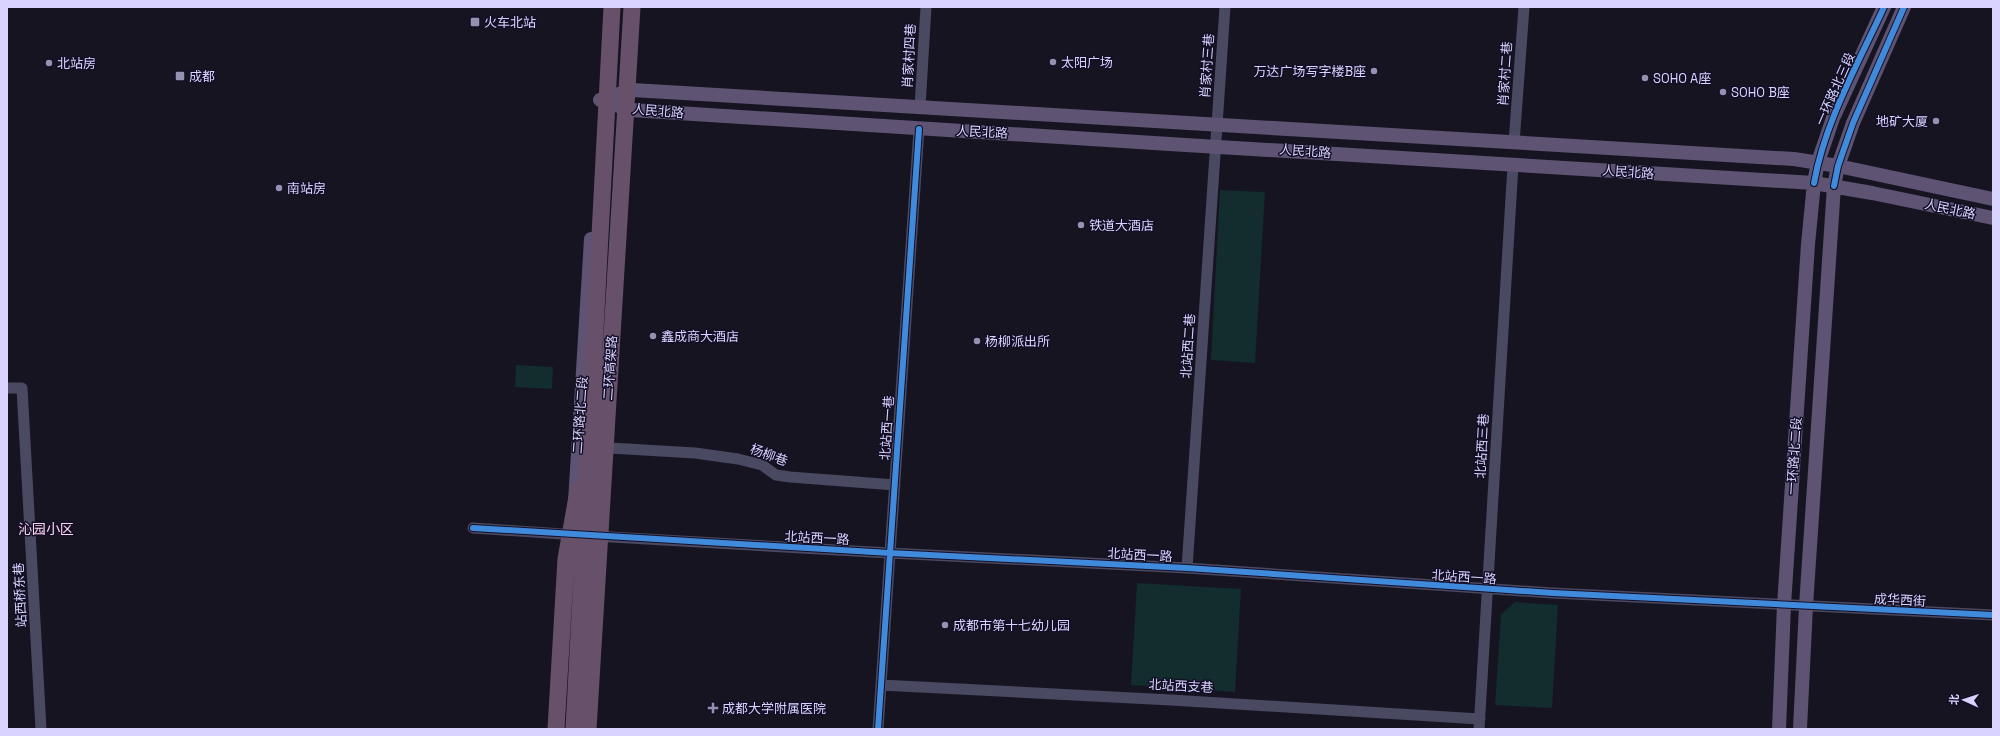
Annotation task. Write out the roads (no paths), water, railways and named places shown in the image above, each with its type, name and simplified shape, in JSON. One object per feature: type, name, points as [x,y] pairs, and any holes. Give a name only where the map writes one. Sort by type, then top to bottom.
[{"type":"highway","name":"二环高架路","points":[[574,729],[612,7]]},
{"type":"highway","name":"二环高架路","points":[[588,729],[632,7]]},
{"type":"highway","points":[[556,729],[566,559],[590,424]]},
{"type":"main road","name":"二环路北二段","points":[[563,729],[573,534],[606,7]]},
{"type":"main road","points":[[593,729],[637,7]]},
{"type":"main road","name":"一环路北三段","points":[[1814,183],[1818,162],[1833,118],[1884,7]]},
{"type":"main road","points":[[1834,186],[1838,166],[1859,108],[1904,7]]},
{"type":"main road","name":"人民北路","points":[[600,100],[632,90],[1818,162],[1993,199]]},
{"type":"main road","name":"人民北路","points":[[600,100],[631,110],[919,129],[1814,183],[1993,218]]},
{"type":"main road","name":"一环路北二段","points":[[1779,729],[1784,605],[1808,244],[1814,183]]},
{"type":"main road","name":"一环路北二段","points":[[1800,729],[1806,606],[1834,186]]},
{"type":"street","name":"肖家村四巷","points":[[920,108],[926,7]]},
{"type":"street","name":"肖家村三巷","points":[[1217,126],[1225,7]]},
{"type":"street","name":"肖家村二巷","points":[[1514,143],[1524,7]]},
{"type":"street","name":"北站西二巷","points":[[1187,568],[1217,126]]},
{"type":"street","name":"北站西一巷","points":[[878,729],[919,129]]},
{"type":"street","name":"北站西三巷","points":[[1480,724],[1513,165]]},
{"type":"street","name":"站西桥东巷","points":[[7,388],[22,388],[41,729]]},
{"type":"street","name":"杨柳巷","points":[[610,448],[696,453],[738,459],[762,465],[776,474],[790,477],[895,486]]},
{"type":"street","name":"北站西一路","points":[[473,528],[890,553],[1187,568],[1487,589],[1806,606]]},
{"type":"street","name":"成华西街","points":[[1806,606],[1993,615]]},
{"type":"street","name":"北站西支巷","points":[[881,685],[1171,700],[1480,724]]},
{"type":"place","name":"火车北站","points":[[475,22]]},
{"type":"place","name":"太阳广场","points":[[1053,62]]},
{"type":"place","name":"北站房","points":[[49,63]]},
{"type":"place","name":"万达广场写字楼B座","points":[[1374,71]]},
{"type":"place","name":"成都","points":[[180,76]]},
{"type":"place","name":"SOHO A座","points":[[1645,78]]},
{"type":"place","name":"SOHO B座","points":[[1723,92]]},
{"type":"place","name":"地矿大厦","points":[[1936,121]]},
{"type":"place","name":"南站房","points":[[279,188]]},
{"type":"place","name":"铁道大酒店","points":[[1081,225]]},
{"type":"place","name":"鑫成商大酒店","points":[[653,336]]},
{"type":"place","name":"杨柳派出所","points":[[977,341]]},
{"type":"place","name":"成都市第十七幼儿园","points":[[945,625]]},
{"type":"place","name":"成都大学附属医院","points":[[713,708]]},
{"type":"district","name":"沁园小区","points":[[46,529]]}]
